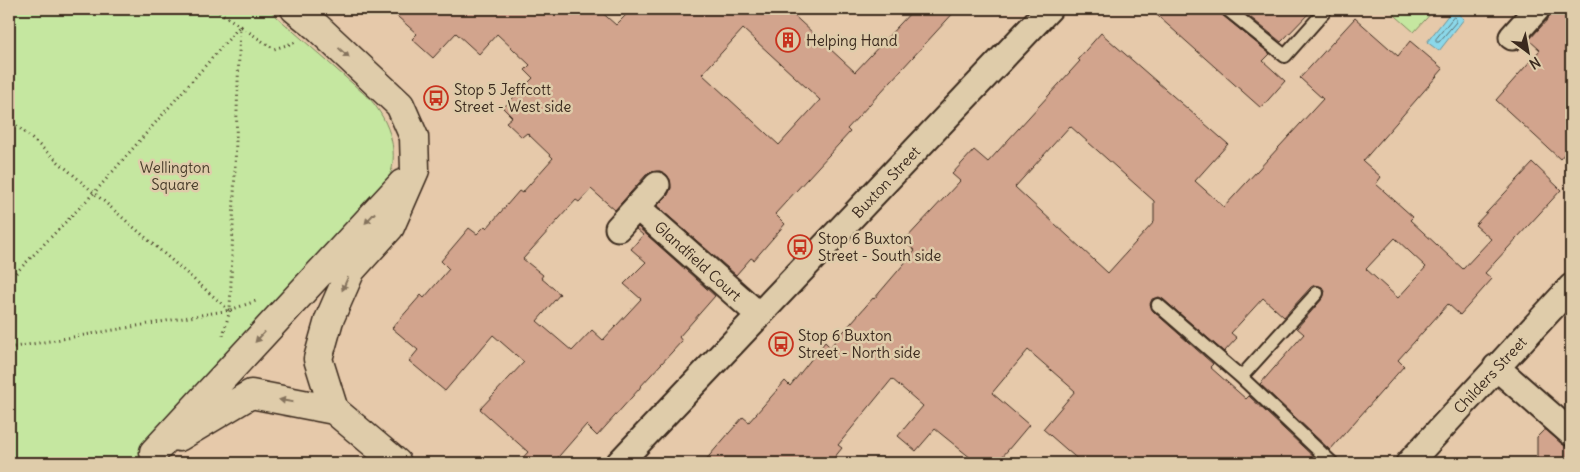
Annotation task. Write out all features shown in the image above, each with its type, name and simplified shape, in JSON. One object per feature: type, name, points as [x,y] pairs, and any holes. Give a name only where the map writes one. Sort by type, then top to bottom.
[{"type":"main road","points":[[306,20],[400,105],[414,137],[415,170],[390,227],[351,270],[329,320],[318,359],[334,410]]},
{"type":"main road","points":[[149,458],[415,170]]},
{"type":"main road","points":[[149,458],[251,394],[334,410],[397,463]]},
{"type":"street","name":"Buxton Street","points":[[619,463],[1049,9]]},
{"type":"street","points":[[1512,36],[1537,9]]},
{"type":"street","points":[[618,228],[657,185]]},
{"type":"street","name":"Glandfield Court","points":[[637,207],[759,315]]},
{"type":"street","name":"Childers Street","points":[[1409,463],[1571,286]]},
{"type":"street","points":[[1496,367],[1571,434]]},
{"type":"lane","points":[[1227,9],[1285,56],[1324,12]]},
{"type":"lane","points":[[1240,378],[1318,292]]},
{"type":"lane","points":[[1158,305],[1332,463]]},
{"type":"path","points":[[215,9],[274,49],[306,20]]},
{"type":"path","points":[[9,280],[94,193],[240,26]]},
{"type":"path","points":[[230,310],[240,26]]},
{"type":"path","points":[[9,119],[230,310]]},
{"type":"path","points":[[9,348],[230,310]]},
{"type":"green space","name":"Wellington Square","points":[[9,9],[268,9],[370,99],[388,128],[393,150],[391,172],[373,207],[137,463],[9,463]]},
{"type":"green space","points":[[1388,9],[1435,9],[1414,32]]},
{"type":"water","points":[[1453,9],[1464,19],[1439,51],[1427,42]]},
{"type":"building","points":[[389,9],[598,9],[616,25],[632,9],[787,9],[855,72],[914,9],[957,9],[847,129],[850,132],[775,214],[785,224],[754,260],[751,258],[736,275],[657,206],[668,195],[671,188],[667,175],[660,171],[646,175],[615,210],[591,189],[579,202],[576,200],[523,259],[543,275],[541,278],[560,294],[537,321],[572,351],[592,330],[603,340],[641,299],[624,284],[646,262],[631,249],[643,235],[636,229],[638,227],[715,296],[679,337],[682,341],[597,436],[586,425],[553,463],[518,463],[528,452],[480,409],[524,362],[493,335],[445,391],[409,361],[418,350],[392,328],[421,295],[424,298],[449,269],[441,261],[469,228],[477,234],[485,226],[487,228],[519,191],[522,193],[553,158],[527,133],[522,137],[506,122],[512,117],[503,108],[533,78],[525,70],[530,65],[497,34],[479,54],[456,33],[433,58],[412,39],[417,34]],"holes":[[[743,29],[820,100],[779,145],[702,74]]]},
{"type":"building","points":[[1150,9],[1219,9],[1222,15],[1270,54],[1263,61],[1285,81],[1261,108]]},
{"type":"building","points":[[1240,9],[1313,9],[1281,42]]},
{"type":"building","points":[[1552,9],[1571,9],[1571,146],[1560,159],[1496,100],[1540,50],[1529,40],[1548,19]]},
{"type":"building","points":[[1355,18],[1398,56],[1410,41],[1443,69],[1363,161],[1381,177],[1376,184],[1413,217],[1410,220],[1463,269],[1491,239],[1475,225],[1533,163],[1561,190],[1485,273],[1492,279],[1460,315],[1448,304],[1398,360],[1404,366],[1330,450],[1260,384],[1304,334],[1297,328],[1323,298],[1325,291],[1322,287],[1315,285],[1311,287],[1284,317],[1263,298],[1231,333],[1237,338],[1224,352],[1163,299],[1159,297],[1152,299],[1150,304],[1153,311],[1213,364],[1210,367],[1246,399],[1249,396],[1318,463],[1082,463],[1043,429],[1075,391],[1028,350],[992,393],[1029,425],[997,463],[977,463],[935,429],[916,451],[898,436],[923,406],[892,379],[838,445],[842,448],[830,463],[703,463],[743,417],[749,422],[785,381],[790,386],[825,342],[830,347],[915,251],[904,241],[960,181],[952,174],[974,150],[988,162],[1080,61],[1078,59],[1101,33],[1228,144],[1195,181],[1224,207],[1323,99],[1300,78]],"holes":[[[1070,126],[1154,201],[1154,222],[1108,273],[1015,187]],[[1395,238],[1426,267],[1398,298],[1366,269]]]},
{"type":"building","points":[[1544,430],[1562,444],[1571,447],[1571,463],[1537,463],[1537,437]]},
{"type":"place","name":"Helping Hand","points":[[788,40]]},
{"type":"place","name":"Stop 5 Jeffcott Street - West side","points":[[436,98]]},
{"type":"place","name":"Stop 6 Buxton Street - South side","points":[[800,247]]},
{"type":"place","name":"Stop 6 Buxton Street - North side","points":[[781,344]]}]
